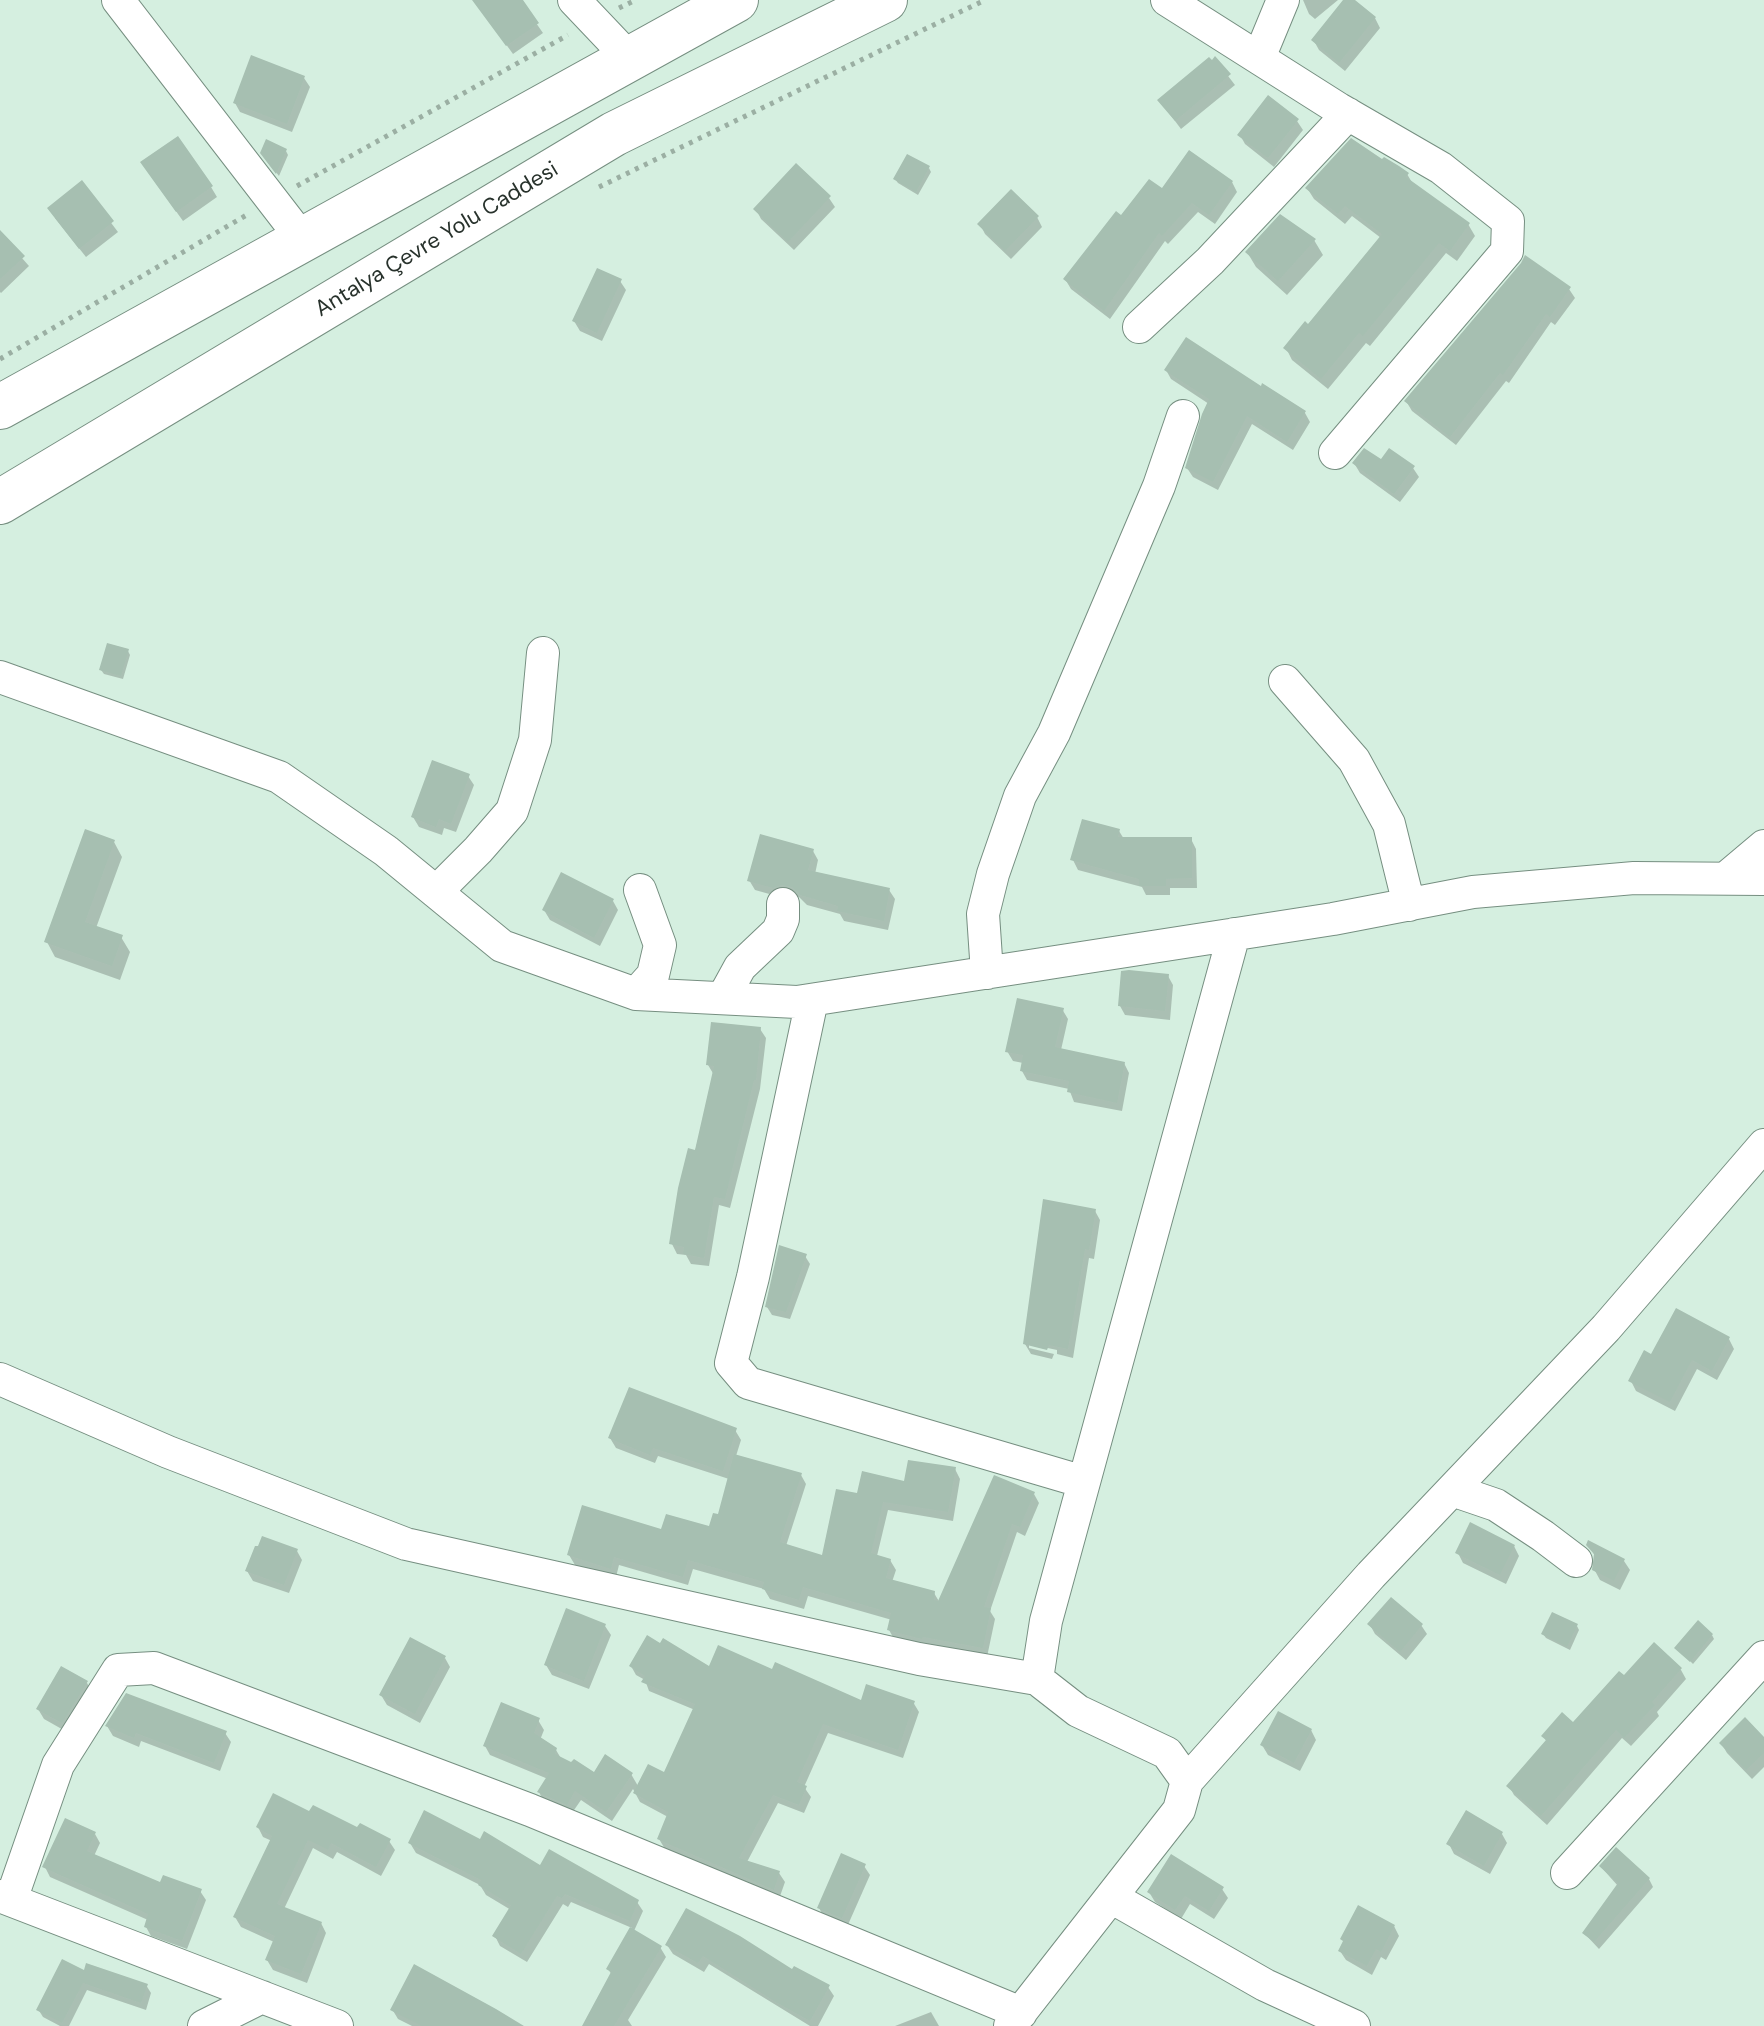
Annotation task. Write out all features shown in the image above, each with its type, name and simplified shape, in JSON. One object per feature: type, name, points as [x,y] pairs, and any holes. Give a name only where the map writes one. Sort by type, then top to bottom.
[{"type":"highway","points":[[0,407],[736,0]]},
{"type":"highway","name":"Antalya Çevre Yolu Caddesi","points":[[0,502],[614,134],[885,0]]},
{"type":"street","points":[[118,0],[303,240]]},
{"type":"street","points":[[1167,0],[1348,114],[1441,168],[1508,221],[1507,251],[1335,453]]},
{"type":"street","points":[[1259,58],[1283,0]]},
{"type":"street","points":[[584,10],[630,59]]},
{"type":"street","points":[[1139,327],[1210,261],[1348,114]]},
{"type":"street","points":[[987,973],[983,914],[1015,809],[1054,733],[1159,486],[1183,416]]},
{"type":"street","points":[[436,892],[512,811],[535,740],[543,653]]},
{"type":"street","points":[[0,677],[279,777],[386,851],[502,946],[636,994],[797,1002],[1234,934],[1473,892],[1619,879],[1764,879]]},
{"type":"street","points":[[1285,681],[1354,760],[1389,824],[1409,905]]},
{"type":"street","points":[[1726,878],[1764,846]]},
{"type":"street","points":[[636,994],[653,975],[660,945],[640,890]]},
{"type":"street","points":[[723,998],[740,967],[778,931],[783,919],[783,904]]},
{"type":"street","points":[[1037,1679],[1046,1621],[1234,934]]},
{"type":"street","points":[[812,1000],[753,1277],[731,1363],[748,1383],[1084,1482]]},
{"type":"street","points":[[337,2026],[6,1898],[58,1765],[118,1670],[154,1668],[530,1810],[1016,2020],[1179,1810],[1187,1781],[1371,1575],[1606,1328],[1764,1145]]},
{"type":"street","points":[[0,1379],[168,1452],[406,1544],[919,1659],[1037,1679],[1078,1711],[1167,1753],[1187,1781]]},
{"type":"street","points":[[1452,1490],[1496,1505],[1576,1561]]},
{"type":"street","points":[[1567,1873],[1764,1657]]},
{"type":"street","points":[[1111,1897],[1265,1985],[1354,2026]]},
{"type":"street","points":[[204,2026],[262,1997]]},
{"type":"path","points":[[0,359],[272,200],[584,10],[636,0]]},
{"type":"path","points":[[589,192],[985,0]]},
{"type":"building","points":[[472,0],[523,0],[539,23],[506,46]]},
{"type":"building","points":[[1343,0],[1355,0],[1376,17],[1339,63],[1311,40]]},
{"type":"building","points":[[251,55],[305,76],[287,124],[233,103]]},
{"type":"building","points":[[1215,56],[1231,74],[1175,121],[1157,100],[1209,57],[1212,60]]},
{"type":"building","points":[[1268,95],[1299,119],[1268,158],[1237,135]]},
{"type":"building","points":[[178,136],[213,186],[176,212],[140,162]]},
{"type":"building","points":[[1351,138],[1409,173],[1406,177],[1470,223],[1450,251],[1439,243],[1363,336],[1359,333],[1321,379],[1283,348],[1305,321],[1308,324],[1382,234],[1345,206],[1338,214],[1305,188]]},
{"type":"building","points":[[266,139],[287,149],[276,174],[260,153]]},
{"type":"building","points":[[1189,150],[1233,181],[1209,215],[1192,203],[1162,236],[1159,233],[1104,311],[1063,279],[1116,211],[1121,215],[1149,179],[1162,188]]},
{"type":"building","points":[[907,154],[930,166],[916,192],[893,179]]},
{"type":"building","points":[[796,163],[831,196],[788,242],[753,209]]},
{"type":"building","points":[[82,180],[114,221],[79,249],[47,208]]},
{"type":"building","points":[[1011,189],[1039,216],[1005,251],[977,224]]},
{"type":"building","points":[[1280,214],[1316,239],[1278,281],[1245,252]]},
{"type":"building","points":[[0,230],[25,256],[0,279]]},
{"type":"building","points":[[1525,255],[1571,287],[1550,317],[1546,314],[1503,375],[1500,373],[1450,437],[1404,401]]},
{"type":"building","points":[[597,268],[622,279],[597,333],[572,321]]},
{"type":"building","points":[[1186,337],[1306,411],[1287,442],[1247,416],[1213,482],[1185,468],[1209,399],[1164,370]]},
{"type":"building","points":[[1364,448],[1381,459],[1389,448],[1415,466],[1394,494],[1352,463]]},
{"type":"building","points":[[107,643],[129,649],[121,676],[99,670]]},
{"type":"building","points":[[432,760],[470,774],[451,824],[439,819],[436,827],[411,817]]},
{"type":"building","points":[[1082,819],[1120,829],[1118,837],[1192,837],[1192,878],[1166,879],[1166,886],[1139,886],[1139,879],[1070,860]]},
{"type":"building","points":[[85,829],[115,840],[85,922],[123,935],[112,966],[44,942]]},
{"type":"building","points":[[760,834],[814,849],[808,870],[890,888],[884,921],[837,911],[838,906],[800,895],[792,887],[782,885],[773,888],[747,881]]},
{"type":"building","points":[[561,872],[614,899],[594,938],[542,910]]},
{"type":"building","points":[[1121,971],[1169,974],[1165,1011],[1118,1006]]},
{"type":"building","points":[[1017,998],[1064,1008],[1055,1047],[1125,1062],[1117,1103],[1067,1092],[1069,1081],[1020,1071],[1023,1055],[1005,1052]]},
{"type":"building","points":[[711,1022],[761,1027],[756,1080],[725,1199],[714,1197],[704,1258],[683,1254],[684,1247],[669,1244],[688,1148],[695,1150],[714,1066],[706,1065]]},
{"type":"building","points":[[1043,1199],[1096,1209],[1089,1250],[1085,1249],[1068,1349],[1049,1345],[1047,1350],[1023,1344]]},
{"type":"building","points":[[779,1245],[807,1254],[786,1312],[765,1307]]},
{"type":"building","points":[[1676,1308],[1730,1337],[1712,1371],[1692,1360],[1670,1402],[1628,1381],[1644,1350],[1651,1354]]},
{"type":"building","points":[[629,1387],[737,1428],[723,1471],[653,1448],[650,1455],[608,1438]]},
{"type":"building","points":[[734,1454],[802,1473],[780,1542],[822,1555],[836,1489],[857,1493],[862,1471],[904,1481],[908,1460],[956,1467],[948,1512],[883,1502],[871,1553],[891,1559],[886,1578],[935,1591],[934,1600],[938,1601],[994,1475],[1035,1492],[1020,1527],[1012,1524],[984,1607],[991,1608],[983,1648],[887,1630],[891,1613],[803,1587],[799,1600],[762,1589],[764,1582],[688,1560],[683,1577],[614,1557],[611,1569],[567,1555],[582,1505],[661,1529],[666,1514],[709,1526],[713,1513],[718,1514]]},
{"type":"building","points":[[1470,1522],[1515,1545],[1500,1575],[1455,1553]]},
{"type":"building","points":[[262,1536],[298,1549],[284,1585],[245,1571]]},
{"type":"building","points":[[1588,1540],[1625,1559],[1614,1581],[1592,1570],[1594,1554],[1586,1545]]},
{"type":"building","points":[[1391,1597],[1423,1624],[1400,1652],[1367,1624]]},
{"type":"building","points":[[566,1608],[606,1624],[584,1681],[544,1665]]},
{"type":"building","points":[[1552,1612],[1578,1624],[1567,1647],[1541,1634]]},
{"type":"building","points":[[1698,1620],[1713,1634],[1690,1662],[1674,1648]]},
{"type":"building","points":[[647,1635],[660,1643],[663,1638],[709,1666],[718,1645],[772,1669],[775,1662],[861,1700],[866,1684],[915,1701],[898,1750],[823,1724],[797,1782],[807,1786],[799,1805],[773,1795],[739,1858],[780,1871],[774,1890],[657,1839],[668,1812],[633,1793],[648,1764],[664,1772],[695,1704],[641,1682],[645,1676],[629,1666]]},
{"type":"building","points":[[410,1637],[446,1656],[415,1714],[379,1695]]},
{"type":"building","points":[[1654,1642],[1682,1668],[1652,1702],[1655,1705],[1624,1738],[1616,1730],[1541,1816],[1506,1786],[1546,1740],[1541,1736],[1562,1712],[1573,1722],[1619,1671],[1624,1675]]},
{"type":"building","points":[[61,1666],[88,1681],[62,1723],[36,1709]]},
{"type":"building","points":[[126,1693],[227,1731],[214,1763],[136,1733],[134,1738],[105,1726]]},
{"type":"building","points":[[501,1702],[540,1718],[534,1733],[557,1748],[555,1754],[571,1762],[574,1759],[594,1772],[605,1754],[633,1773],[606,1812],[575,1791],[567,1805],[537,1792],[549,1773],[483,1746]]},
{"type":"building","points":[[1278,1711],[1312,1729],[1294,1763],[1260,1745]]},
{"type":"building","points":[[1745,1717],[1764,1737],[1764,1753],[1746,1770],[1719,1743]]},
{"type":"building","points":[[273,1793],[309,1811],[313,1805],[357,1827],[360,1823],[391,1839],[376,1867],[331,1843],[328,1850],[308,1840],[277,1904],[322,1922],[301,1974],[265,1960],[275,1936],[233,1917],[272,1836],[256,1827]]},
{"type":"building","points":[[424,1810],[480,1839],[484,1831],[540,1865],[549,1849],[639,1900],[630,1921],[565,1894],[562,1898],[557,1896],[521,1954],[492,1936],[511,1905],[478,1885],[481,1880],[408,1843]]},
{"type":"building","points":[[1466,1810],[1503,1832],[1484,1866],[1446,1844]]},
{"type":"building","points":[[65,1818],[96,1832],[87,1851],[160,1882],[163,1875],[202,1889],[182,1941],[144,1927],[148,1914],[42,1867]]},
{"type":"building","points":[[1616,1847],[1650,1878],[1594,1942],[1582,1933],[1618,1883],[1599,1866]]},
{"type":"building","points":[[841,1853],[866,1864],[842,1918],[817,1908]]},
{"type":"building","points":[[1171,1854],[1224,1887],[1209,1911],[1185,1896],[1175,1910],[1147,1892]]},
{"type":"building","points":[[1358,1905],[1395,1925],[1381,1952],[1376,1949],[1367,1966],[1338,1951],[1343,1941],[1340,1939]]},
{"type":"building","points":[[686,1908],[740,1936],[792,1969],[794,1966],[830,1985],[810,2021],[703,1956],[698,1963],[665,1945]]},
{"type":"building","points":[[630,1927],[662,1946],[614,2026],[582,2026],[611,1972],[606,1969]]},
{"type":"building","points":[[62,1959],[84,1970],[86,1963],[148,1984],[141,2003],[83,1983],[62,2023],[36,2010]]},
{"type":"building","points":[[414,1964],[524,2026],[422,2026],[390,2010]]}]
